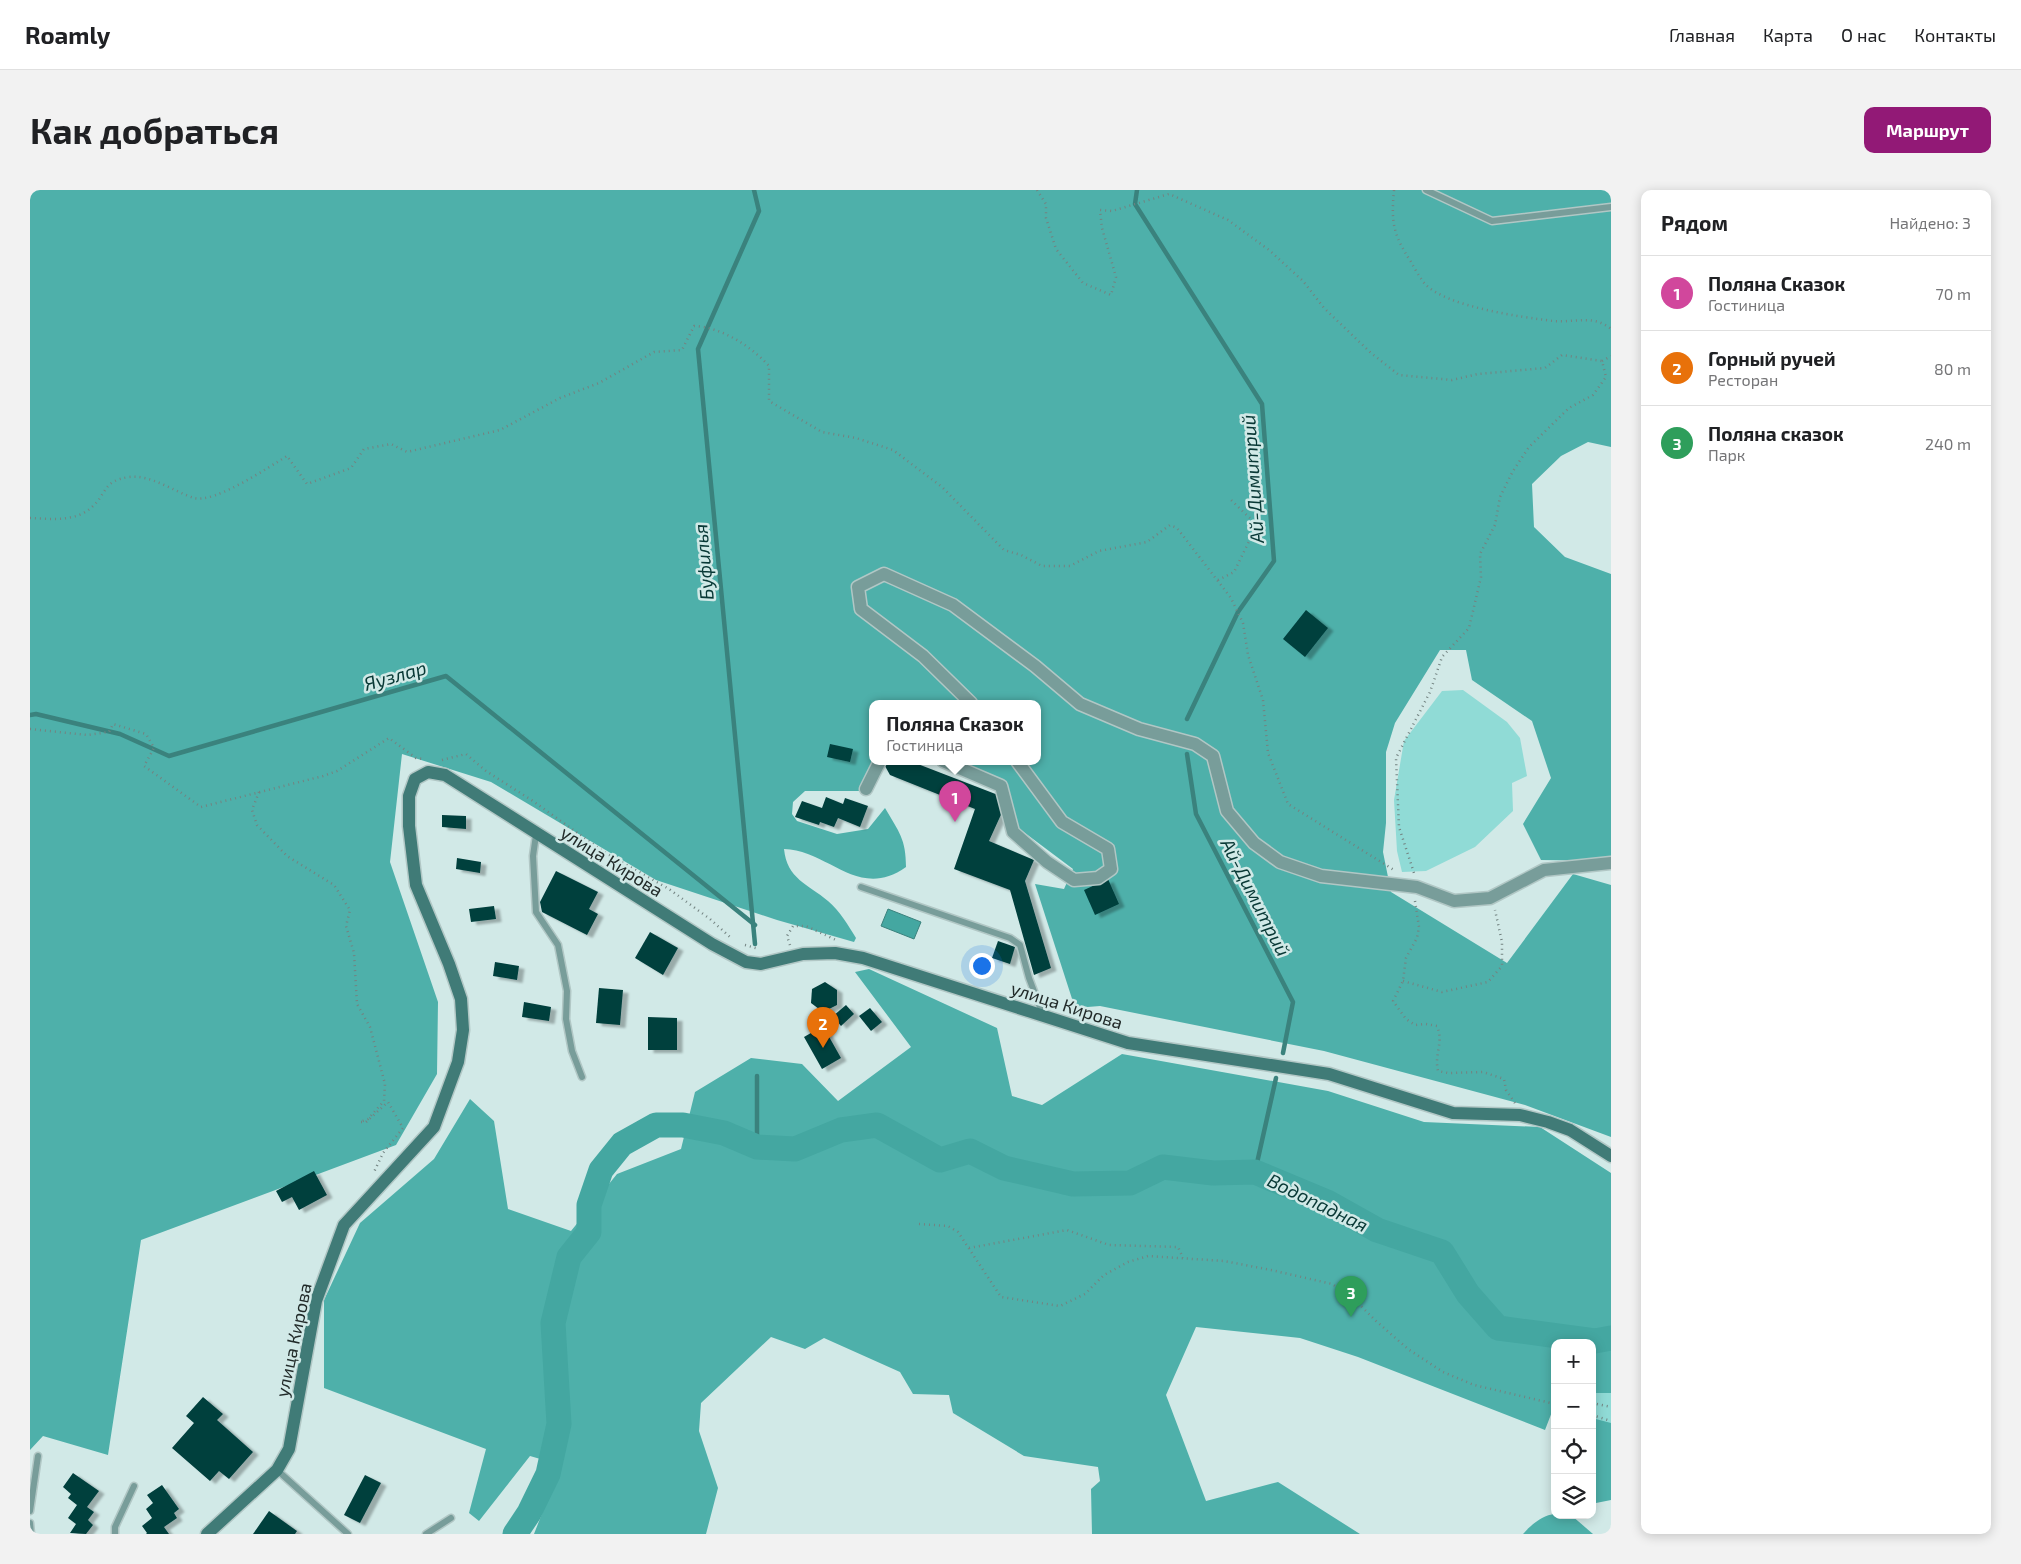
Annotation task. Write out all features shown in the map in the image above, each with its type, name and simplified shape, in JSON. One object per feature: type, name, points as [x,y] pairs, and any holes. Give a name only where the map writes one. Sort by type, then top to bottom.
[{"type":"street","points":[[968,700],[923,656],[861,609],[858,587],[884,574],[953,605],[1036,666],[1080,704],[1139,729],[1196,744],[1213,756],[1227,811],[1254,843],[1280,862],[1321,876],[1417,887],[1454,901],[1490,898],[1544,870],[1611,863]]},
{"type":"street","points":[[866,789],[878,765]]},
{"type":"street","points":[[952,765],[1001,786],[1013,832],[1047,862],[1074,880],[1098,878],[1111,869],[1108,849],[1062,822],[1020,765]]},
{"type":"street","name":"улица Кирова","points":[[207,1534],[278,1470],[289,1449],[316,1301],[344,1225],[434,1127],[458,1062],[463,1030],[461,999],[449,964],[416,885],[409,826],[409,796],[415,779],[428,772],[444,775],[536,835],[712,944],[746,962],[761,964],[803,954],[835,953],[863,958],[1128,1043],[1329,1074],[1453,1113],[1520,1115],[1548,1122],[1570,1130],[1611,1156]]},
{"type":"lane","points":[[1426,190],[1492,221],[1611,207]]},
{"type":"lane","points":[[536,835],[533,856],[536,912],[558,945],[567,991],[566,1019],[572,1051],[582,1077]]},
{"type":"lane","points":[[861,887],[1010,938],[1020,945],[1029,978],[1044,1017]]},
{"type":"lane","points":[[30,1511],[38,1456]]},
{"type":"lane","points":[[278,1470],[348,1534]]},
{"type":"lane","points":[[115,1534],[115,1527],[134,1486]]},
{"type":"lane","points":[[426,1534],[452,1518]]},
{"type":"lane","points":[[30,1523],[30,1534]]},
{"type":"path","points":[[1036,190],[1046,204],[1046,218],[1056,249],[1083,283],[1111,295],[1116,277],[1102,228],[1100,210],[1112,211],[1169,194],[1228,220],[1269,250],[1303,281],[1324,308],[1371,353],[1399,375],[1452,380],[1478,374],[1545,368],[1562,355],[1602,361],[1611,356]]},
{"type":"path","points":[[1394,190],[1392,223],[1400,245],[1426,284],[1448,299],[1478,307],[1554,321],[1601,321],[1611,329]]},
{"type":"path","points":[[30,518],[73,518],[93,507],[107,485],[130,477],[166,484],[196,498],[222,492],[244,482],[287,456],[307,484],[351,468],[364,449],[392,444],[407,452],[500,430],[560,398],[599,383],[654,352],[682,350],[694,326],[708,326],[759,355],[768,366],[769,401],[822,432],[856,438],[893,450],[942,487],[1004,550],[1021,555],[1042,566],[1070,566],[1099,551],[1147,542],[1170,525],[1177,528],[1231,598],[1243,623],[1248,655],[1263,700],[1268,753],[1288,804],[1400,872]]},
{"type":"path","points":[[1520,1115],[1514,1100],[1506,1090],[1504,1079],[1483,1072],[1448,1073],[1438,1071],[1435,1060],[1441,1036],[1437,1026],[1415,1025],[1406,1019],[1393,1001],[1403,981],[1406,958],[1417,938],[1419,927],[1414,904],[1417,887],[1411,859],[1399,827],[1396,758],[1430,692],[1442,657],[1469,628],[1480,577],[1480,554],[1494,525],[1500,497],[1512,471],[1529,447],[1569,408],[1593,395],[1606,377],[1602,361]]},
{"type":"path","points":[[1218,580],[1234,572],[1257,525],[1229,498]]},
{"type":"path","points":[[30,729],[87,735],[109,732],[113,724],[146,734],[154,748],[144,766],[201,807],[337,771],[390,738],[416,758],[441,760],[466,754],[486,771],[533,801],[604,852],[668,889],[710,919],[736,942]]},
{"type":"path","points":[[259,792],[252,810],[257,825],[287,856],[334,885],[350,910],[346,926],[354,953],[357,1004],[370,1027],[385,1084],[384,1101],[368,1119],[360,1122],[366,1122],[388,1102],[403,1128],[383,1153],[372,1178]]},
{"type":"path","points":[[1403,981],[1442,992],[1488,982],[1502,966],[1502,942],[1499,919],[1490,898]]},
{"type":"path","points":[[792,950],[787,936],[793,926],[806,926],[842,943]]},
{"type":"path","points":[[745,945],[763,950]]},
{"type":"path","points":[[919,1224],[948,1226],[958,1232],[1002,1297],[1060,1306],[1085,1294],[1104,1275],[1128,1262],[1148,1256],[1224,1261],[1332,1284],[1353,1298],[1408,1349],[1443,1372],[1474,1385],[1551,1403]]},
{"type":"path","points":[[969,1248],[1067,1230],[1109,1245],[1178,1247],[1183,1258]]},
{"type":"path","points":[[1596,1404],[1611,1408]]},
{"type":"path","points":[[1596,1416],[1611,1421]]},
{"type":"shaded area","points":[[30,190],[1611,190],[1611,447],[1588,442],[1561,456],[1532,484],[1534,527],[1565,557],[1611,574],[1611,861],[1541,860],[1523,824],[1551,778],[1532,721],[1472,680],[1466,650],[1440,650],[1395,723],[1386,752],[1386,823],[1383,852],[1391,892],[1507,963],[1573,874],[1611,885],[1611,1137],[1525,1105],[1324,1051],[1100,1006],[1075,1008],[1035,884],[1064,889],[1073,869],[1017,827],[1004,782],[968,765],[1041,765],[1041,700],[869,700],[869,765],[874,765],[862,791],[805,791],[793,802],[792,814],[797,821],[837,834],[868,829],[885,808],[901,836],[905,849],[906,867],[889,876],[873,879],[858,877],[800,851],[784,849],[789,867],[794,874],[828,901],[844,918],[856,938],[854,942],[777,920],[656,880],[491,782],[402,754],[390,862],[438,1002],[437,1074],[396,1145],[141,1240],[108,1455],[43,1436],[30,1450]]},
{"type":"shaded area","points":[[1463,690],[1507,722],[1520,738],[1527,776],[1512,783],[1513,811],[1475,847],[1426,871],[1402,872],[1397,851],[1394,800],[1404,741],[1442,691]]},
{"type":"shaded area","points":[[888,909],[921,922],[914,939],[881,926]]},
{"type":"shaded area","points":[[869,969],[997,1028],[1012,1096],[1042,1105],[1122,1054],[1328,1091],[1424,1122],[1540,1127],[1611,1173],[1611,1393],[1596,1393],[1596,1339],[1551,1339],[1551,1414],[1545,1430],[1358,1357],[1300,1338],[1196,1327],[1166,1395],[1206,1501],[1278,1482],[1360,1534],[1092,1534],[1091,1489],[1100,1481],[1098,1467],[1024,1456],[953,1413],[949,1395],[913,1394],[900,1372],[824,1338],[805,1349],[771,1337],[701,1403],[699,1431],[718,1488],[706,1534],[534,1534],[561,1465],[530,1456],[479,1521],[469,1513],[486,1449],[324,1388],[324,1300],[360,1223],[434,1159],[470,1099],[494,1121],[508,1209],[571,1231],[617,1174],[681,1149],[695,1092],[751,1058],[802,1064],[838,1101],[911,1047],[855,972]]},
{"type":"shaded area","points":[[1596,1370],[1611,1374],[1611,1449],[1596,1443]]},
{"type":"shaded area","points":[[1596,1419],[1611,1423],[1611,1500],[1596,1503]]},
{"type":"shaded area","points":[[1550,1515],[1551,1519],[1576,1519],[1593,1534],[1523,1534],[1541,1518]]},
{"type":"building","points":[[1306,610],[1328,628],[1305,657],[1283,639]]},
{"type":"building","points":[[830,744],[853,749],[850,762],[827,757]]},
{"type":"building","points":[[920,765],[998,795],[1004,808],[989,841],[1034,860],[1025,881],[1051,968],[1034,975],[1010,890],[954,869],[975,809],[890,775],[885,766]]},
{"type":"building","points":[[826,797],[843,804],[845,798],[868,806],[860,827],[838,818],[834,827],[820,822],[819,825],[795,817],[802,801],[822,808]]},
{"type":"building","points":[[442,815],[466,816],[466,829],[442,827]]},
{"type":"building","points":[[457,858],[481,862],[480,873],[456,869]]},
{"type":"building","points":[[556,871],[598,892],[589,909],[598,914],[587,935],[542,912],[540,902]]},
{"type":"building","points":[[1108,879],[1119,904],[1095,915],[1084,890]]},
{"type":"building","points":[[494,906],[496,919],[471,922],[469,909]]},
{"type":"building","points":[[650,932],[678,948],[663,975],[635,958]]},
{"type":"building","points":[[998,941],[1015,947],[1010,964],[992,958]]},
{"type":"building","points":[[495,962],[519,966],[517,980],[493,976]]},
{"type":"building","points":[[825,982],[837,990],[837,1005],[823,1012],[811,1003],[812,989]]},
{"type":"building","points":[[599,988],[623,990],[620,1025],[596,1023]]},
{"type":"building","points":[[524,1002],[551,1007],[549,1021],[522,1017]]},
{"type":"building","points":[[846,1005],[854,1014],[841,1026],[833,1016]]},
{"type":"building","points":[[870,1008],[882,1022],[871,1031],[859,1016]]},
{"type":"building","points":[[648,1017],[677,1018],[677,1050],[648,1050]]},
{"type":"building","points":[[823,1026],[841,1058],[822,1069],[804,1037]]},
{"type":"building","points":[[314,1171],[327,1195],[299,1210],[292,1197],[282,1202],[276,1191]]},
{"type":"building","points":[[203,1397],[223,1414],[217,1420],[253,1452],[229,1479],[219,1471],[210,1481],[172,1448],[194,1423],[186,1416]]},
{"type":"building","points":[[73,1473],[99,1491],[87,1507],[94,1512],[88,1520],[93,1525],[86,1534],[70,1533],[76,1524],[68,1518],[77,1505],[68,1498],[71,1494],[63,1487]]},
{"type":"building","points":[[365,1475],[381,1483],[360,1523],[344,1515]]},
{"type":"building","points":[[162,1485],[179,1509],[174,1513],[177,1518],[164,1527],[169,1534],[146,1534],[142,1526],[152,1518],[146,1509],[153,1503],[147,1495]]},
{"type":"building","points":[[269,1511],[297,1531],[295,1534],[253,1534]]},
{"type":"waterway","name":"Буфилья","points":[[754,190],[759,211],[698,349],[755,944]]},
{"type":"waterway","name":"Ай-Димитрий","points":[[1137,190],[1135,204],[1262,404],[1274,561],[1238,612],[1187,719]]},
{"type":"waterway","name":"Яузлар","points":[[30,715],[36,714],[120,734],[169,756],[446,676],[755,925]]},
{"type":"waterway","name":"Ай-Димитрий","points":[[1187,754],[1196,814],[1293,1002],[1283,1053]]},
{"type":"waterway","name":"Яузлар","points":[[757,1076],[757,1147]]},
{"type":"waterway","name":"Ай-Димитрий","points":[[1255,1172],[1276,1078]]},
{"type":"waterway","name":"Водопадная","points":[[515,1534],[529,1513],[548,1474],[559,1424],[553,1323],[569,1257],[589,1232],[589,1205],[601,1170],[622,1144],[656,1125],[683,1125],[724,1133],[757,1147],[795,1149],[841,1130],[877,1125],[940,1160],[970,1151],[1004,1168],[1073,1184],[1130,1183],[1163,1167],[1213,1173],[1255,1172],[1327,1202],[1377,1230],[1442,1252],[1468,1294],[1498,1328],[1595,1341],[1611,1338]]},
{"type":"place","name":"Поляна Сказок","points":[[955,822]]},
{"type":"place","name":"Горный ручей","points":[[823,1048]]},
{"type":"place","name":"Поляна сказок","points":[[1351,1317]]}]
